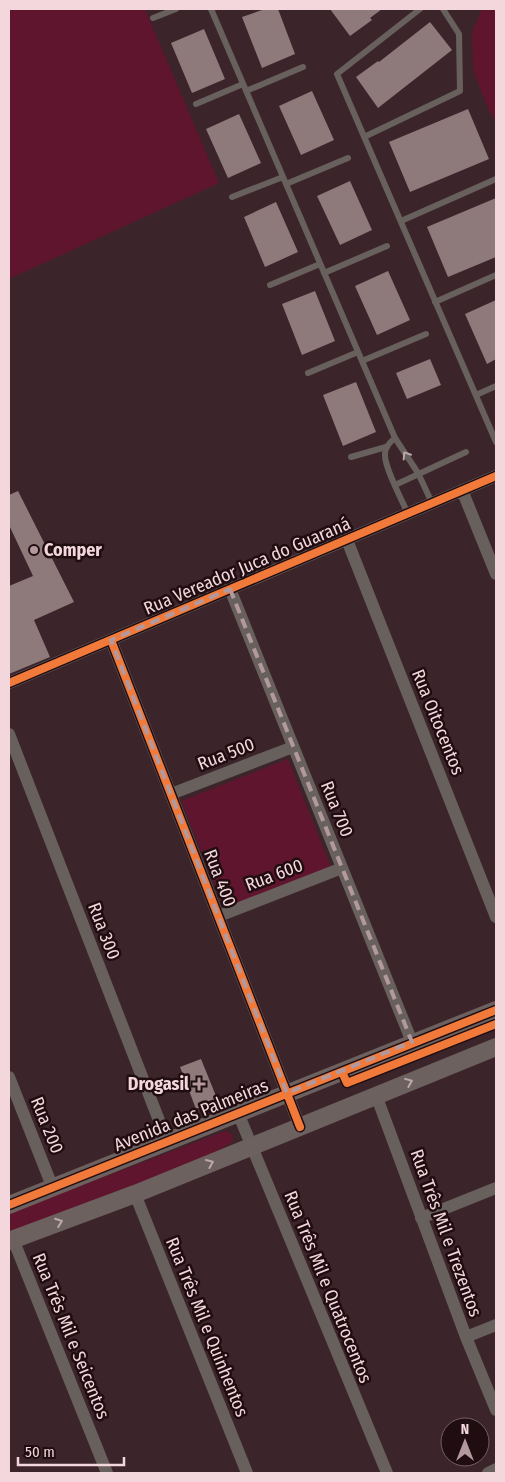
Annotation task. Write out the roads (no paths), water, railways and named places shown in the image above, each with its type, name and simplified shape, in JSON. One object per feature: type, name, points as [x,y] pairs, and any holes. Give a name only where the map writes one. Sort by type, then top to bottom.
[{"type":"street","name":"Rua Vereador Juca do Guaraná","points":[[9,683],[496,476]]},
{"type":"street","points":[[462,490],[496,574]]},
{"type":"street","name":"Rua Oitocentos","points":[[347,540],[496,916]]},
{"type":"street","name":"Rua 700","points":[[230,589],[412,1042]]},
{"type":"street","name":"Rua 400","points":[[111,640],[300,1127]]},
{"type":"street","name":"Rua 300","points":[[9,734],[166,1141]]},
{"type":"street","name":"Rua 500","points":[[171,794],[294,747]]},
{"type":"street","name":"Rua 600","points":[[218,916],[342,868]]},
{"type":"street","name":"Avenida das Palmeiras","points":[[9,1205],[52,1186],[496,1010]]},
{"type":"street","points":[[11,1240],[135,1194],[496,1047]]},
{"type":"street","name":"Rua 200","points":[[9,1076],[52,1186]]},
{"type":"street","name":"Rua Três Mil e Trezentos","points":[[376,1095],[466,1337],[496,1410]]},
{"type":"street","name":"Rua Três Mil e Quatrocentos","points":[[238,1113],[387,1473]]},
{"type":"street","points":[[421,1218],[496,1188]]},
{"type":"street","name":"Rua Três Mil e Quinhentos","points":[[135,1194],[247,1473]]},
{"type":"street","name":"Rua Três Mil e Seicentos","points":[[11,1240],[107,1473]]},
{"type":"street","points":[[466,1337],[496,1325]]},
{"type":"street","points":[[488,1473],[496,1469]]},
{"type":"lane","points":[[153,18],[176,9]]},
{"type":"lane","points":[[210,9],[395,438],[418,473],[432,504]]},
{"type":"lane","points":[[420,9],[337,74],[496,442]]},
{"type":"lane","points":[[364,137],[460,91],[459,34],[443,9]]},
{"type":"lane","points":[[246,91],[303,67]]},
{"type":"lane","points":[[196,104],[243,84]]},
{"type":"lane","points":[[286,184],[348,158]]},
{"type":"lane","points":[[232,197],[283,177]]},
{"type":"lane","points":[[401,221],[496,179]]},
{"type":"lane","points":[[324,273],[387,246]]},
{"type":"lane","points":[[270,285],[320,264]]},
{"type":"lane","points":[[436,302],[496,275]]},
{"type":"lane","points":[[362,361],[426,334]]},
{"type":"lane","points":[[308,373],[358,352]]},
{"type":"lane","points":[[476,395],[496,386]]},
{"type":"lane","points":[[395,438],[386,447],[386,462],[408,514]]},
{"type":"lane","points":[[351,457],[386,447]]},
{"type":"lane","points":[[395,484],[466,452]]},
{"type":"place","name":"Comper","points":[[34,550]]},
{"type":"place","name":"Drogasil","points":[[199,1084]]}]
